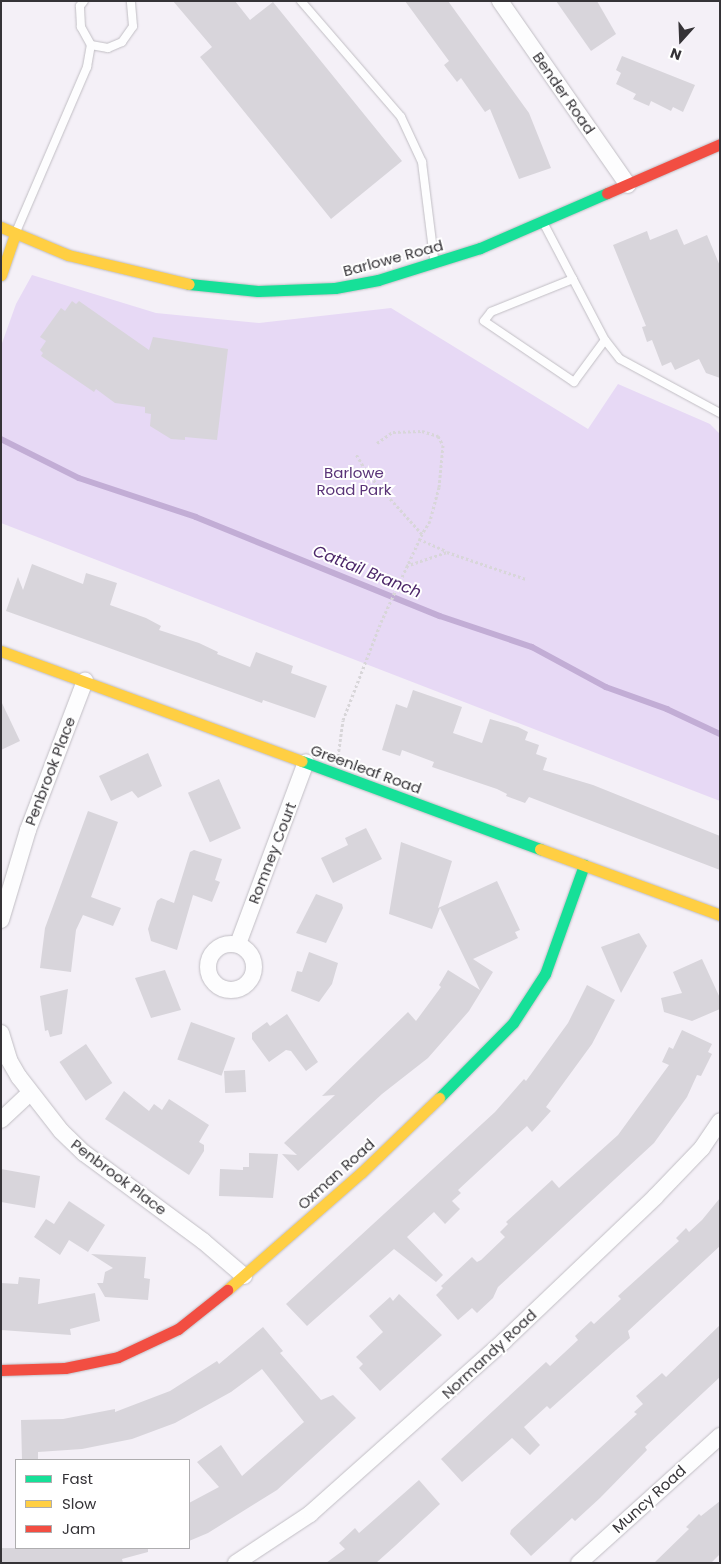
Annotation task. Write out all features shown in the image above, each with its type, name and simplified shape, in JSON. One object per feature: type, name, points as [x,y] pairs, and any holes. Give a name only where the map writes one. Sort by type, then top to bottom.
[{"type":"street","name":"Bender Road","points":[[500,1],[628,185]]},
{"type":"street","name":"Barlowe Road","points":[[1,227],[68,255],[181,283],[258,290],[334,288],[378,280],[434,264],[543,222],[720,144]]},
{"type":"street","points":[[1,275],[15,234]]},
{"type":"street","name":"Greenleaf Road","points":[[1,652],[85,681],[720,915]]},
{"type":"street","name":"Penbrook Place","points":[[1,920],[28,830],[85,681]]},
{"type":"street","name":"Romney Court","points":[[238,944],[306,762]]},
{"type":"street","name":"Oxman Road","points":[[1,1370],[64,1368],[118,1357],[178,1329],[244,1276],[362,1172],[474,1066],[513,1023],[548,966],[584,865]]},
{"type":"street","name":"Penbrook Place","points":[[1,1033],[5,1062],[61,1131],[84,1153],[203,1241],[244,1276]]},
{"type":"street","points":[[1,1120],[30,1092]]},
{"type":"street","name":"Normandy Road","points":[[236,1563],[310,1514],[496,1347],[655,1197],[702,1148],[720,1121]]},
{"type":"street","name":"Muncy Road","points":[[579,1563],[720,1436]]},
{"type":"lane","points":[[84,1],[80,6],[81,27],[92,44],[108,48],[122,42],[133,26],[131,1]]},
{"type":"lane","points":[[301,1],[401,117],[422,162],[434,264]]},
{"type":"lane","points":[[15,234],[87,66],[92,44]]},
{"type":"lane","points":[[543,222],[605,340],[620,359],[633,368],[720,412]]},
{"type":"lane","points":[[573,279],[491,312],[484,321],[574,382],[605,340]]},
{"type":"path","points":[[336,774],[343,720],[401,575],[430,521],[439,487],[442,445],[438,436],[422,431],[393,432],[377,443]]},
{"type":"path","points":[[356,454],[368,474],[422,534]]},
{"type":"path","points":[[419,539],[447,552],[526,579]]},
{"type":"path","points":[[406,566],[447,552]]},
{"type":"green space","name":"Barlowe Road Park","points":[[32,275],[156,313],[259,323],[391,308],[588,429],[618,384],[710,424],[720,434],[720,801],[1,523],[1,346],[16,304]]},
{"type":"building","points":[[173,1],[235,1],[250,20],[273,2],[402,161],[331,219],[200,57],[212,47]]},
{"type":"building","points":[[405,1],[448,1],[529,113],[551,168],[519,179],[490,109],[485,112],[461,78],[457,82],[444,65],[449,61]]},
{"type":"building","points":[[556,1],[597,1],[616,34],[591,51]]},
{"type":"building","points":[[622,56],[695,85],[683,112],[673,107],[671,111],[651,101],[649,106],[633,99],[636,94],[616,84],[621,73],[616,70]]},
{"type":"building","points":[[677,229],[684,245],[707,235],[720,266],[720,378],[706,373],[699,359],[675,370],[671,362],[662,366],[652,340],[647,342],[642,327],[646,326],[613,245],[647,231],[650,240]]},
{"type":"building","points":[[72,301],[76,304],[79,301],[149,350],[153,337],[228,349],[217,440],[185,437],[185,440],[171,439],[150,426],[151,414],[145,413],[145,407],[115,403],[96,389],[94,392],[41,356],[43,353],[40,350],[46,341],[40,337],[61,308],[65,311]]},
{"type":"building","points":[[32,564],[83,584],[86,573],[117,583],[110,605],[146,618],[161,626],[159,630],[199,643],[218,652],[217,654],[250,667],[256,652],[293,666],[291,673],[327,686],[315,718],[263,700],[262,703],[6,611],[18,577],[23,590]]},
{"type":"building","points":[[413,690],[462,707],[453,733],[482,743],[490,719],[518,727],[528,732],[525,740],[539,745],[536,754],[547,758],[543,770],[593,785],[720,836],[720,870],[529,797],[525,803],[506,796],[507,794],[497,789],[432,767],[434,762],[402,750],[400,756],[382,750],[396,704],[407,708]]},
{"type":"building","points":[[1,701],[20,741],[1,750]]},
{"type":"building","points":[[148,753],[162,786],[138,798],[132,791],[111,801],[99,776]]},
{"type":"building","points":[[219,779],[241,828],[210,842],[188,793]]},
{"type":"building","points":[[88,811],[118,822],[91,897],[121,908],[113,926],[83,915],[76,930],[71,972],[40,968],[45,928]]},
{"type":"building","points":[[366,828],[382,859],[333,883],[321,858],[348,845],[345,838]]},
{"type":"building","points":[[401,842],[452,861],[438,908],[497,881],[520,930],[515,932],[518,938],[473,959],[493,972],[469,1011],[428,1058],[382,1094],[298,1171],[282,1154],[297,1155],[284,1143],[335,1095],[322,1096],[408,1012],[416,1021],[441,987],[439,985],[448,970],[480,990],[440,908],[432,929],[389,914]]},
{"type":"building","points":[[194,850],[222,859],[215,880],[220,882],[212,902],[193,895],[177,950],[151,941],[148,929],[157,901],[161,898],[174,903],[190,852]]},
{"type":"building","points":[[316,894],[342,904],[343,908],[326,943],[296,933]]},
{"type":"building","points":[[639,933],[647,946],[621,993],[601,947]]},
{"type":"building","points":[[309,952],[338,963],[332,984],[319,1002],[291,991],[297,971],[302,972]]},
{"type":"building","points":[[702,959],[720,998],[720,1009],[692,1021],[664,1012],[661,998],[682,993],[673,972]]},
{"type":"building","points":[[165,970],[181,1010],[151,1018],[135,978]]},
{"type":"building","points":[[587,985],[615,1000],[592,1044],[546,1107],[551,1111],[532,1132],[527,1126],[458,1190],[461,1193],[452,1201],[460,1209],[445,1224],[434,1212],[407,1237],[443,1275],[436,1282],[394,1249],[307,1326],[286,1304],[495,1112],[524,1079],[526,1081],[568,1023]]},
{"type":"building","points":[[68,989],[62,1034],[50,1037],[48,1030],[45,1031],[40,996]]},
{"type":"building","points":[[287,1014],[318,1062],[306,1071],[291,1051],[286,1050],[269,1062],[252,1039],[252,1033],[267,1022],[270,1026]]},
{"type":"building","points":[[191,1022],[235,1038],[221,1076],[177,1060]]},
{"type":"building","points":[[682,1030],[712,1044],[708,1052],[712,1054],[701,1076],[697,1075],[687,1097],[654,1143],[498,1287],[493,1298],[477,1313],[472,1308],[458,1320],[436,1295],[443,1288],[441,1286],[472,1257],[477,1262],[481,1260],[505,1237],[500,1232],[508,1224],[506,1222],[552,1180],[559,1188],[618,1135],[669,1065],[662,1062],[669,1047],[673,1049]]},
{"type":"building","points":[[86,1044],[112,1083],[86,1101],[59,1062]]},
{"type":"building","points":[[245,1070],[246,1092],[225,1093],[224,1071]]},
{"type":"building","points":[[124,1091],[149,1111],[154,1104],[162,1110],[169,1099],[209,1125],[199,1142],[204,1145],[204,1151],[189,1175],[105,1119]]},
{"type":"building","points":[[249,1153],[278,1154],[273,1198],[219,1196],[220,1169],[243,1170],[243,1167],[249,1167]]},
{"type":"building","points":[[1,1169],[40,1176],[35,1208],[1,1202]]},
{"type":"building","points":[[720,1198],[720,1246],[628,1331],[630,1338],[550,1409],[547,1406],[524,1427],[540,1445],[530,1455],[512,1438],[462,1482],[441,1459],[546,1362],[550,1366],[578,1340],[575,1336],[591,1321],[594,1324],[621,1299],[618,1296],[679,1241],[676,1238],[686,1228],[689,1232],[702,1220]]},
{"type":"building","points":[[69,1201],[105,1225],[88,1252],[69,1240],[60,1255],[34,1237],[46,1219],[54,1224]]},
{"type":"building","points":[[91,1254],[146,1257],[144,1278],[150,1279],[148,1300],[105,1297],[97,1283],[103,1283],[105,1272],[113,1268]]},
{"type":"building","points":[[19,1277],[40,1279],[38,1304],[95,1293],[100,1321],[70,1329],[71,1335],[1,1330],[1,1283],[18,1284]]},
{"type":"building","points":[[399,1294],[442,1335],[380,1391],[359,1368],[363,1364],[356,1357],[383,1332],[369,1316],[390,1297],[393,1301]]},
{"type":"building","points":[[720,1325],[720,1377],[645,1447],[647,1450],[600,1498],[575,1521],[572,1518],[531,1556],[510,1534],[511,1530],[637,1414],[634,1412],[643,1404],[636,1396],[662,1373],[666,1377]]},
{"type":"building","points":[[263,1327],[283,1351],[280,1353],[321,1400],[333,1395],[356,1418],[277,1490],[208,1533],[190,1541],[190,1502],[219,1487],[197,1462],[221,1445],[242,1476],[304,1422],[262,1369],[231,1392],[175,1423],[132,1439],[82,1449],[38,1452],[38,1459],[22,1459],[21,1420],[63,1419],[115,1409],[115,1412],[170,1391],[217,1361],[219,1364]]},
{"type":"building","points":[[419,1480],[440,1504],[376,1563],[326,1563],[345,1549],[339,1543],[355,1528],[359,1533]]},
{"type":"building","points":[[720,1501],[720,1554],[711,1563],[654,1563],[689,1529],[686,1527],[699,1514],[701,1516]]},
{"type":"building","points":[[1,1548],[148,1549],[148,1552],[122,1559],[123,1563],[1,1563]]},
{"type":"waterway","name":"Cattail Branch","points":[[1,439],[79,478],[196,517],[440,616],[532,647],[606,687],[667,709],[720,734]]},
{"type":"traffic: fast","points":[[189,284],[258,291],[335,288],[378,280],[480,248],[607,193]]},
{"type":"traffic: fast","points":[[302,761],[540,849]]},
{"type":"traffic: fast","points":[[439,1098],[513,1023],[545,974],[584,865]]},
{"type":"traffic: slow","points":[[1,227],[68,255],[189,284]]},
{"type":"traffic: slow","points":[[1,275],[15,234]]},
{"type":"traffic: slow","points":[[1,651],[302,761]]},
{"type":"traffic: slow","points":[[540,849],[720,915]]},
{"type":"traffic: slow","points":[[227,1290],[362,1172],[439,1098]]},
{"type":"traffic: jam","points":[[607,193],[720,144]]},
{"type":"traffic: jam","points":[[1,1370],[65,1368],[118,1357],[178,1329],[227,1290]]}]
